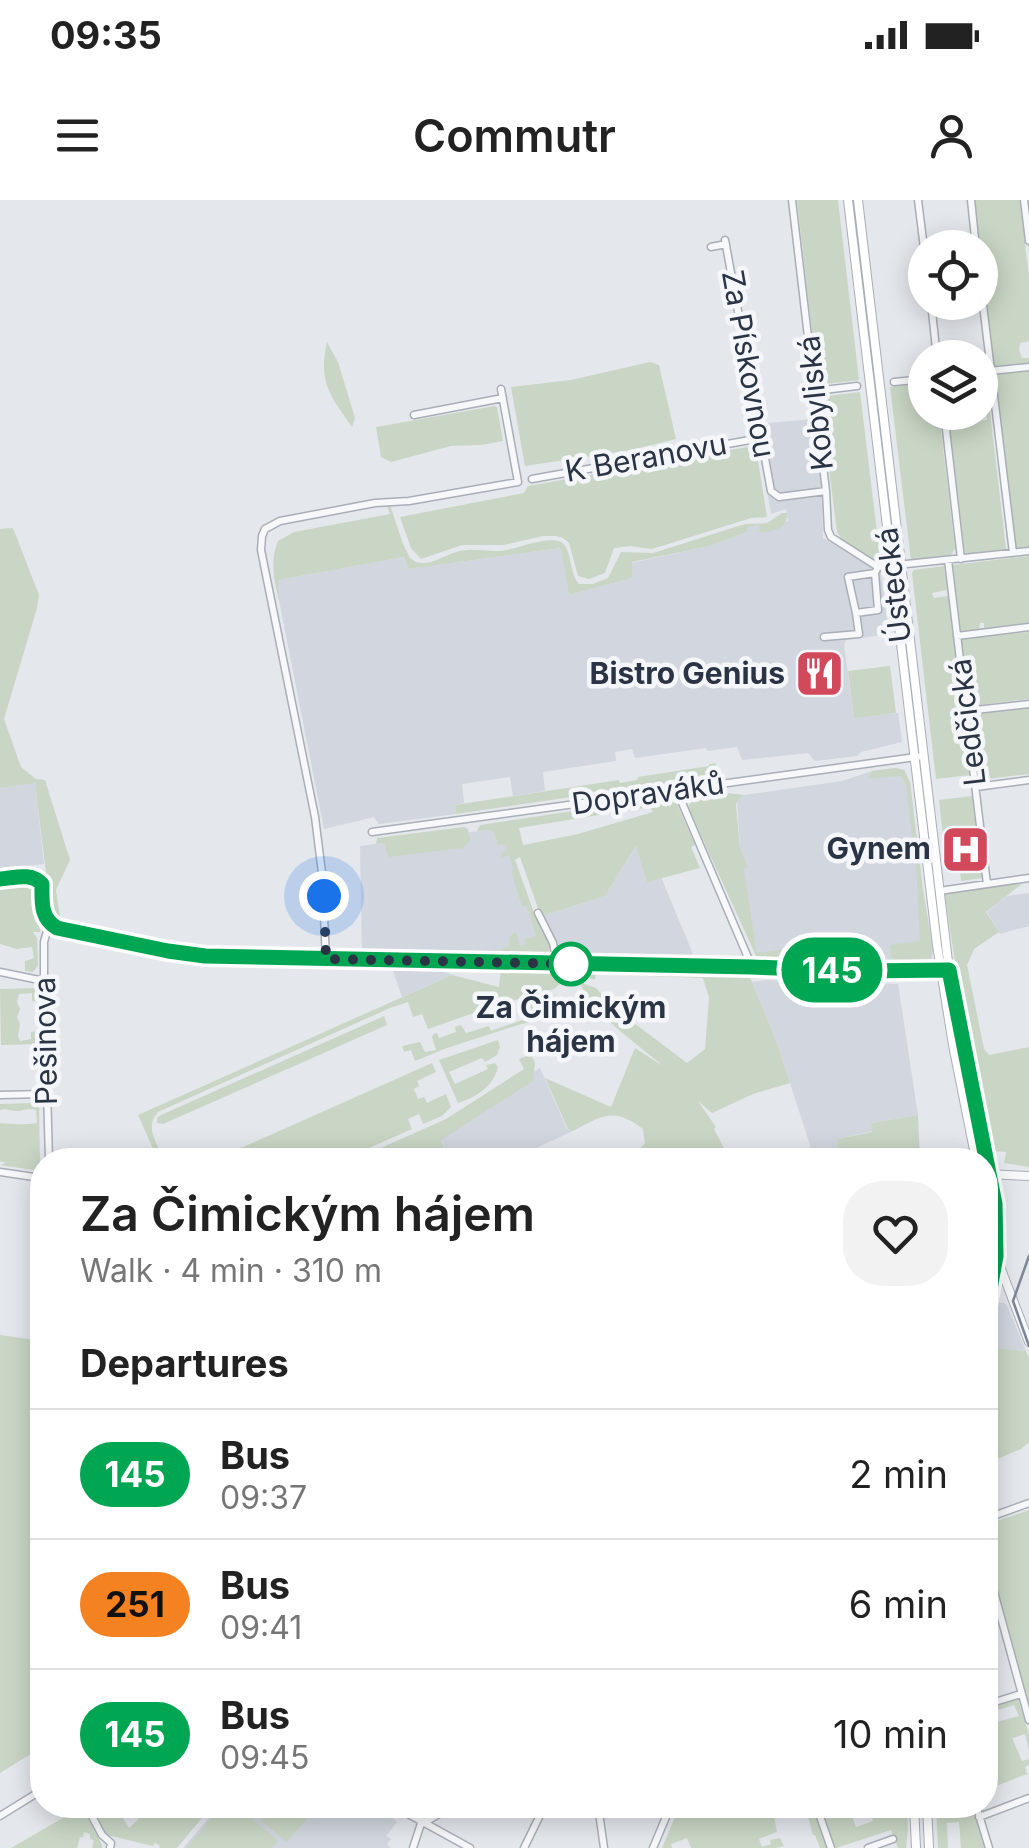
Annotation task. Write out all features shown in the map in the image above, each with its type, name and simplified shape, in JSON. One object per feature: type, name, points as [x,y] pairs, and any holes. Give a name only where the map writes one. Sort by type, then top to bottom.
[{"type":"main road","name":"Ústecká","points":[[848,200],[945,970]]},
{"type":"main road","name":"Ústecká","points":[[858,200],[896,566]]},
{"type":"main road","name":"Ústecká","points":[[919,756],[939,890],[945,970]]},
{"type":"main road","points":[[945,970],[974,1148]]},
{"type":"main road","points":[[945,970],[983,1148]]},
{"type":"main road","points":[[915,1818],[916,1848]]},
{"type":"main road","points":[[928,1818],[929,1848]]},
{"type":"street","name":"Kobyliská","points":[[792,200],[828,530],[876,570]]},
{"type":"street","points":[[918,200],[922,230]]},
{"type":"street","points":[[971,200],[974,230]]},
{"type":"street","points":[[1024,200],[1029,241]]},
{"type":"street","name":"Za Pískovnou","points":[[711,247],[726,242],[771,491],[779,497],[826,491]]},
{"type":"street","points":[[998,370],[1029,367]]},
{"type":"street","points":[[894,382],[908,380]]},
{"type":"street","points":[[815,391],[857,386]]},
{"type":"street","points":[[326,959],[315,818],[261,542],[265,529],[280,520],[518,482],[501,389]]},
{"type":"street","points":[[414,414],[503,398]]},
{"type":"street","points":[[946,430],[961,559]]},
{"type":"street","points":[[997,430],[1012,553]]},
{"type":"street","name":"K Beranovu","points":[[532,479],[761,438]]},
{"type":"street","points":[[824,637],[859,634],[848,577],[896,566],[1029,551]]},
{"type":"street","name":"Ledčická","points":[[948,560],[987,884]]},
{"type":"street","points":[[856,614],[878,610],[876,570]]},
{"type":"street","points":[[957,636],[1029,627]]},
{"type":"street","points":[[966,711],[1029,704]]},
{"type":"street","name":"Dopraváků","points":[[372,832],[919,756]]},
{"type":"street","points":[[976,787],[1029,780]]},
{"type":"street","points":[[677,791],[752,967]]},
{"type":"street","points":[[0,880],[38,878],[42,884],[42,912],[49,924],[71,933],[205,956],[945,970]]},
{"type":"street","points":[[939,890],[1029,878]]},
{"type":"street","points":[[538,913],[553,943],[557,964]]},
{"type":"street","name":"Pešinova","points":[[48,1148],[44,942],[49,924]]},
{"type":"street","points":[[0,972],[44,981]]},
{"type":"street","points":[[0,1096],[46,1094]]},
{"type":"street","points":[[0,1172],[30,1176]]},
{"type":"street","points":[[998,1174],[1029,1176]]},
{"type":"street","points":[[998,1261],[1029,1342]]},
{"type":"street","points":[[998,1514],[1029,1503]]},
{"type":"street","points":[[998,1612],[1029,1720]]},
{"type":"street","points":[[998,1701],[1021,1694]]},
{"type":"street","points":[[0,1816],[30,1797]]},
{"type":"street","points":[[998,1810],[1029,1798]]},
{"type":"street","points":[[93,1818],[111,1843],[110,1848]]},
{"type":"street","points":[[414,1818],[470,1848]]},
{"type":"street","points":[[413,1848],[424,1818]]},
{"type":"street","points":[[423,1823],[432,1818]]},
{"type":"street","points":[[524,1848],[539,1818]]},
{"type":"street","points":[[600,1818],[604,1848]]},
{"type":"street","points":[[654,1848],[666,1818]]},
{"type":"street","points":[[820,1818],[831,1848]]},
{"type":"street","points":[[980,1818],[990,1848]]},
{"type":"street","points":[[868,1848],[893,1839]]},
{"type":"shaded area","points":[[814,419],[823,538],[881,573],[889,634],[846,640],[844,646],[854,717],[898,713],[902,742],[857,756],[815,761],[808,753],[742,760],[737,747],[635,758],[632,749],[615,752],[616,761],[543,772],[545,791],[513,796],[510,777],[462,784],[464,803],[455,805],[456,814],[379,824],[374,817],[324,829],[278,580],[404,557],[408,569],[562,548],[569,595],[632,578],[631,563],[710,546],[747,532],[746,527],[759,525],[761,533],[788,521],[786,509],[771,514],[755,424]]},
{"type":"shaded area","points":[[895,768],[904,770],[910,782],[932,959],[926,964],[903,966],[767,963],[757,953],[740,848],[737,801],[744,795],[842,781]]},
{"type":"shaded area","points":[[35,782],[44,864],[0,869],[0,788]]},
{"type":"shaded area","points":[[503,828],[534,913],[550,943],[548,956],[362,952],[360,846]]},
{"type":"shaded area","points":[[637,845],[647,881],[661,877],[693,954],[677,959],[564,957],[542,916],[605,896]]},
{"type":"shaded area","points":[[1029,893],[1029,926],[1000,934],[987,912],[1007,896]]},
{"type":"shaded area","points":[[391,965],[424,965],[452,975],[402,997]]},
{"type":"shaded area","points":[[752,982],[898,984],[918,1115],[871,1123],[873,1131],[837,1139],[838,1148],[811,1148],[776,1040]]},
{"type":"shaded area","points":[[540,1068],[567,1129],[573,1131],[536,1148],[445,1148],[440,1137]]},
{"type":"shaded area","points":[[998,1303],[1007,1305],[1026,1351],[998,1348]]},
{"type":"shaded area","points":[[209,1818],[392,1818],[397,1822],[386,1836],[391,1839],[387,1844],[391,1848],[183,1848]]},
{"type":"green space","points":[[797,200],[838,200],[859,380],[818,385]]},
{"type":"green space","points":[[975,200],[1020,200],[1029,278],[1029,341],[1020,343],[1019,350],[1022,358],[1029,358],[1029,363],[998,367],[998,340],[991,340],[989,320],[998,320],[998,230],[978,230]]},
{"type":"green space","points":[[327,342],[338,362],[355,418],[352,427],[325,378]]},
{"type":"green space","points":[[650,362],[659,365],[676,439],[525,466],[511,387],[571,380]]},
{"type":"green space","points":[[1029,371],[1029,548],[1016,549],[998,375]]},
{"type":"green space","points":[[908,385],[908,430],[941,430],[955,548],[951,555],[911,560],[890,387]]},
{"type":"green space","points":[[860,392],[880,557],[876,561],[843,541],[837,532],[820,397]]},
{"type":"green space","points":[[495,406],[503,441],[451,446],[391,462],[381,457],[376,427]]},
{"type":"green space","points":[[950,430],[992,430],[1006,549],[965,554]]},
{"type":"green space","points":[[753,446],[767,517],[751,518],[652,549],[614,548],[605,573],[589,579],[578,576],[569,543],[556,536],[504,545],[462,545],[421,559],[411,548],[400,517],[524,493],[528,486]]},
{"type":"green space","points":[[387,505],[410,558],[416,562],[433,562],[465,550],[499,551],[555,540],[565,545],[579,584],[608,578],[621,552],[653,553],[745,524],[767,523],[787,513],[783,526],[775,530],[760,533],[759,525],[747,527],[747,532],[710,546],[632,562],[632,578],[569,595],[561,548],[408,569],[404,557],[278,580],[280,605],[273,565],[278,541],[294,532],[390,514]]},
{"type":"green space","points":[[13,528],[39,595],[4,719],[21,767],[36,779],[45,780],[70,860],[56,890],[60,917],[52,922],[35,783],[0,788],[0,529]]},
{"type":"green space","points":[[1029,556],[1029,623],[984,628],[984,623],[980,623],[979,629],[961,631],[953,565]]},
{"type":"green space","points":[[944,566],[947,590],[932,593],[934,598],[948,596],[970,775],[936,779],[912,573]]},
{"type":"green space","points":[[1029,632],[1029,699],[970,706],[961,639]]},
{"type":"green space","points":[[890,666],[896,713],[854,718],[848,671]]},
{"type":"green space","points":[[1029,707],[1029,774],[978,780],[971,714]]},
{"type":"green space","points":[[716,763],[715,772],[708,777],[456,814],[455,805],[619,780],[620,783]]},
{"type":"green space","points":[[904,770],[910,782],[933,951],[928,960],[914,966],[897,964],[891,957],[890,945],[920,941],[906,785],[901,776],[868,779],[872,771]]},
{"type":"green space","points":[[726,793],[744,795],[736,805],[740,848],[748,867],[744,869],[757,953],[826,943],[827,949],[866,943],[869,938],[878,951],[873,966],[767,963],[757,958],[688,807],[692,799]]},
{"type":"green space","points":[[972,796],[982,878],[961,881],[960,868],[977,865],[974,841],[958,842],[959,851],[945,853],[939,800]]},
{"type":"green space","points":[[673,802],[695,845],[691,847],[700,868],[647,882],[636,846],[605,896],[545,915],[539,911],[520,857],[515,860],[534,913],[550,943],[548,956],[505,956],[503,948],[509,947],[513,933],[516,932],[520,946],[536,936],[527,906],[522,906],[509,856],[501,857],[507,851],[506,844],[498,845],[490,830],[477,831],[480,825],[599,810],[599,815],[519,828],[523,845],[653,812],[650,807],[604,814],[607,806]]},
{"type":"green space","points":[[464,827],[470,840],[463,848],[389,857],[385,843],[376,844],[377,838]]},
{"type":"green space","points":[[26,881],[39,889],[40,932],[33,932],[37,938],[38,966],[33,972],[25,971],[25,961],[34,958],[32,947],[17,949],[0,944],[0,884]]},
{"type":"green space","points":[[1022,884],[986,912],[999,932],[974,949],[967,965],[984,1049],[989,1055],[1029,1047],[1029,1167],[1004,1163],[1006,1152],[992,1148],[955,960],[945,895]]},
{"type":"green space","points":[[501,967],[560,969],[566,976],[554,989],[428,1029],[422,1014],[413,1017],[408,1002],[390,1008],[158,1112],[152,1129],[158,1148],[153,1148],[138,1115],[452,975],[499,987]]},
{"type":"green space","points":[[583,971],[749,975],[790,1083],[753,1094],[712,1113],[698,1101],[716,1127],[724,1148],[641,1148],[645,1143],[643,1129],[616,1116],[601,1118],[573,1131],[568,1129],[545,1078],[611,1107],[635,1048],[663,1066],[606,1018],[579,982],[596,988],[613,1007],[687,1063],[705,1049],[709,998],[703,978],[596,974],[595,980],[583,976]]},
{"type":"green space","points":[[37,988],[39,1001],[32,1001],[32,993],[19,994],[18,1036],[20,1041],[31,1039],[31,1032],[39,1031],[40,1044],[1,1045],[0,989]]},
{"type":"green space","points":[[556,995],[547,1018],[415,1061],[411,1050],[404,1052],[402,1046],[420,1042],[425,1052],[436,1050],[434,1034],[439,1038],[456,1032],[455,1027],[461,1025],[466,1033],[489,1026],[491,1031],[531,1017],[527,1005],[530,1002],[533,1006]]},
{"type":"green space","points":[[384,1016],[387,1025],[163,1124],[157,1123],[161,1115]]},
{"type":"green space","points":[[498,1040],[497,1055],[449,1072],[455,1084],[488,1069],[486,1065],[495,1063],[498,1067],[483,1090],[458,1103],[439,1060]]},
{"type":"green space","points":[[531,1054],[535,1063],[533,1081],[441,1140],[445,1148],[381,1148],[446,1119],[524,1069],[519,1059]]},
{"type":"green space","points":[[432,1063],[436,1072],[417,1081],[419,1086],[414,1089],[418,1099],[424,1097],[427,1103],[446,1094],[451,1107],[442,1116],[423,1124],[419,1114],[408,1119],[412,1129],[369,1148],[241,1148]]},
{"type":"green space","points":[[0,1104],[39,1106],[40,1148],[30,1148],[30,1170],[0,1165],[6,1163],[0,1161],[0,1123],[37,1123],[36,1110],[0,1110]]},
{"type":"green space","points":[[918,1115],[919,1148],[838,1148],[837,1139],[872,1132],[871,1123]]},
{"type":"green space","points":[[0,1335],[30,1339],[30,1754],[0,1773]]},
{"type":"green space","points":[[998,1348],[1026,1351],[1029,1358],[1029,1442],[998,1459]]},
{"type":"green space","points":[[1029,1510],[1029,1706],[998,1592],[998,1521]]},
{"type":"green space","points":[[1018,1699],[1029,1734],[1029,1750],[1025,1734],[1013,1740],[1022,1761],[1029,1759],[1029,1765],[1025,1767],[1027,1774],[998,1785],[998,1722],[1019,1716],[1014,1705],[998,1710],[998,1705]]},
{"type":"green space","points":[[63,1818],[88,1818],[102,1845],[92,1848],[94,1840],[84,1832],[77,1848],[11,1848]]},
{"type":"green space","points":[[92,1818],[123,1818],[129,1828],[139,1818],[202,1818],[177,1848],[160,1848],[155,1843],[153,1846],[99,1833]]},
{"type":"green space","points":[[212,1818],[251,1818],[278,1841],[272,1848],[186,1848]]},
{"type":"green space","points":[[263,1818],[308,1818],[287,1842]]},
{"type":"green space","points":[[675,1818],[774,1818],[777,1832],[759,1839],[762,1847],[780,1838],[784,1846],[776,1848],[691,1848],[687,1838],[671,1844],[672,1848],[662,1848]]},
{"type":"green space","points":[[808,1818],[853,1818],[856,1827],[873,1821],[872,1818],[908,1818],[906,1848],[898,1848],[891,1830],[836,1848],[820,1848]]},
{"type":"green space","points":[[937,1818],[978,1818],[986,1848],[961,1848],[959,1822],[947,1823],[948,1848],[938,1848]]},
{"type":"tram line","points":[[1029,1256],[1013,1301],[1029,1346]]},
{"type":"bus line","name":"145","points":[[0,879],[38,878],[42,884],[42,912],[49,924],[57,928],[205,956],[949,970],[985,1148]]},
{"type":"place","name":"Bistro Genius","points":[[820,674]]},
{"type":"place","name":"Gynem","points":[[966,849]]},
{"type":"place","name":"Za Čimickým hájem","points":[[571,964]]},
{"type":"route","points":[[324,896],[326,959],[576,964],[571,964]]}]
